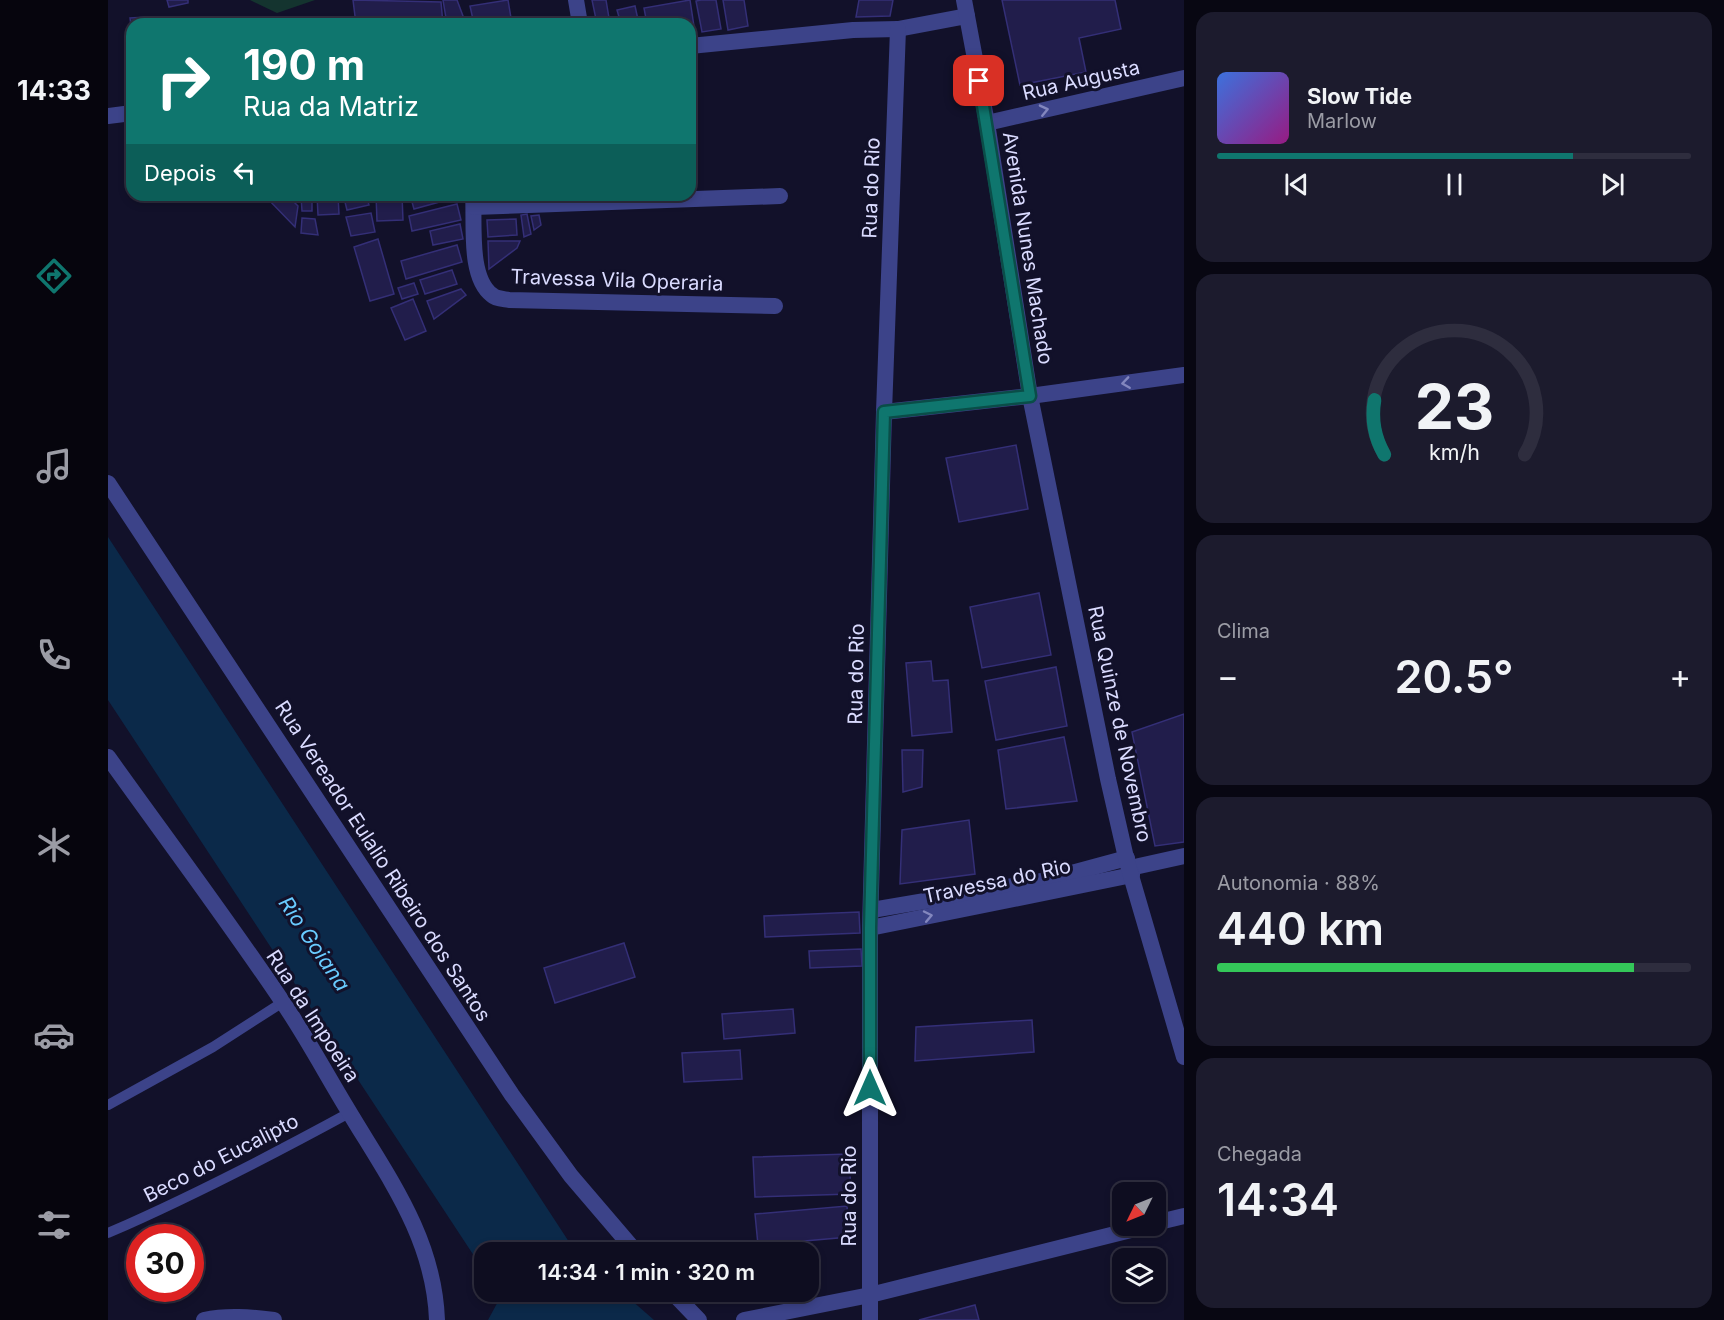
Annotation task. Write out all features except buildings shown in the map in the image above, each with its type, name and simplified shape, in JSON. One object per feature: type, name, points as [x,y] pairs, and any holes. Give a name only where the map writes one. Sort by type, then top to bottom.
[{"type":"street","points":[[576,0],[579,18]]},
{"type":"street","points":[[696,45],[853,30],[898,29],[966,8]]},
{"type":"street","name":"Avenida Nunes Machado","points":[[966,8],[987,123],[1030,396]]},
{"type":"street","name":"Rua do Rio","points":[[870,1320],[870,928],[884,412],[898,29]]},
{"type":"street","name":"Rua Augusta","points":[[987,123],[1184,78]]},
{"type":"street","points":[[108,116],[126,114]]},
{"type":"street","points":[[696,197],[780,196]]},
{"type":"street","name":"Travessa Vila Operaria","points":[[474,201],[477,270],[482,285],[494,297],[510,300],[775,306]]},
{"type":"street","points":[[884,412],[1030,396],[1184,375]]},
{"type":"street","name":"Rua Quinze de Novembro","points":[[1030,396],[1108,779],[1130,867],[1184,1057]]},
{"type":"street","name":"Rua Vereador Eulalio Ribeiro dos Santos","points":[[108,483],[512,1095],[571,1176],[627,1242]]},
{"type":"street","name":"Rua da Impoeira","points":[[108,757],[283,1002],[399,1194],[420,1237],[431,1271],[437,1320]]},
{"type":"street","points":[[1130,867],[1184,856]]},
{"type":"street","name":"Travessa do Rio","points":[[872,910],[1130,867]]},
{"type":"street","name":"Travessa do Rio","points":[[870,928],[1130,867]]},
{"type":"street","points":[[1166,1220],[1184,1216]]},
{"type":"street","points":[[744,1320],[870,1295],[1112,1235]]},
{"type":"street","points":[[682,1302],[699,1320]]},
{"type":"street","points":[[204,1320],[218,1317],[274,1320]]},
{"type":"lane","points":[[110,1100],[213,1047],[283,1002]]},
{"type":"lane","name":"Beco do Eucalipto","points":[[108,1233],[234,1175],[349,1113]]},
{"type":"green space","points":[[250,0],[315,0],[277,13]]},
{"type":"water","name":"Rio Goiana","points":[[108,537],[569,1242],[474,1242],[474,1256],[108,700]]},
{"type":"water","points":[[498,1302],[633,1302],[654,1320],[488,1320]]},
{"type":"route","points":[[870,1088],[870,928],[884,412],[1030,396],[979,81]]}]
